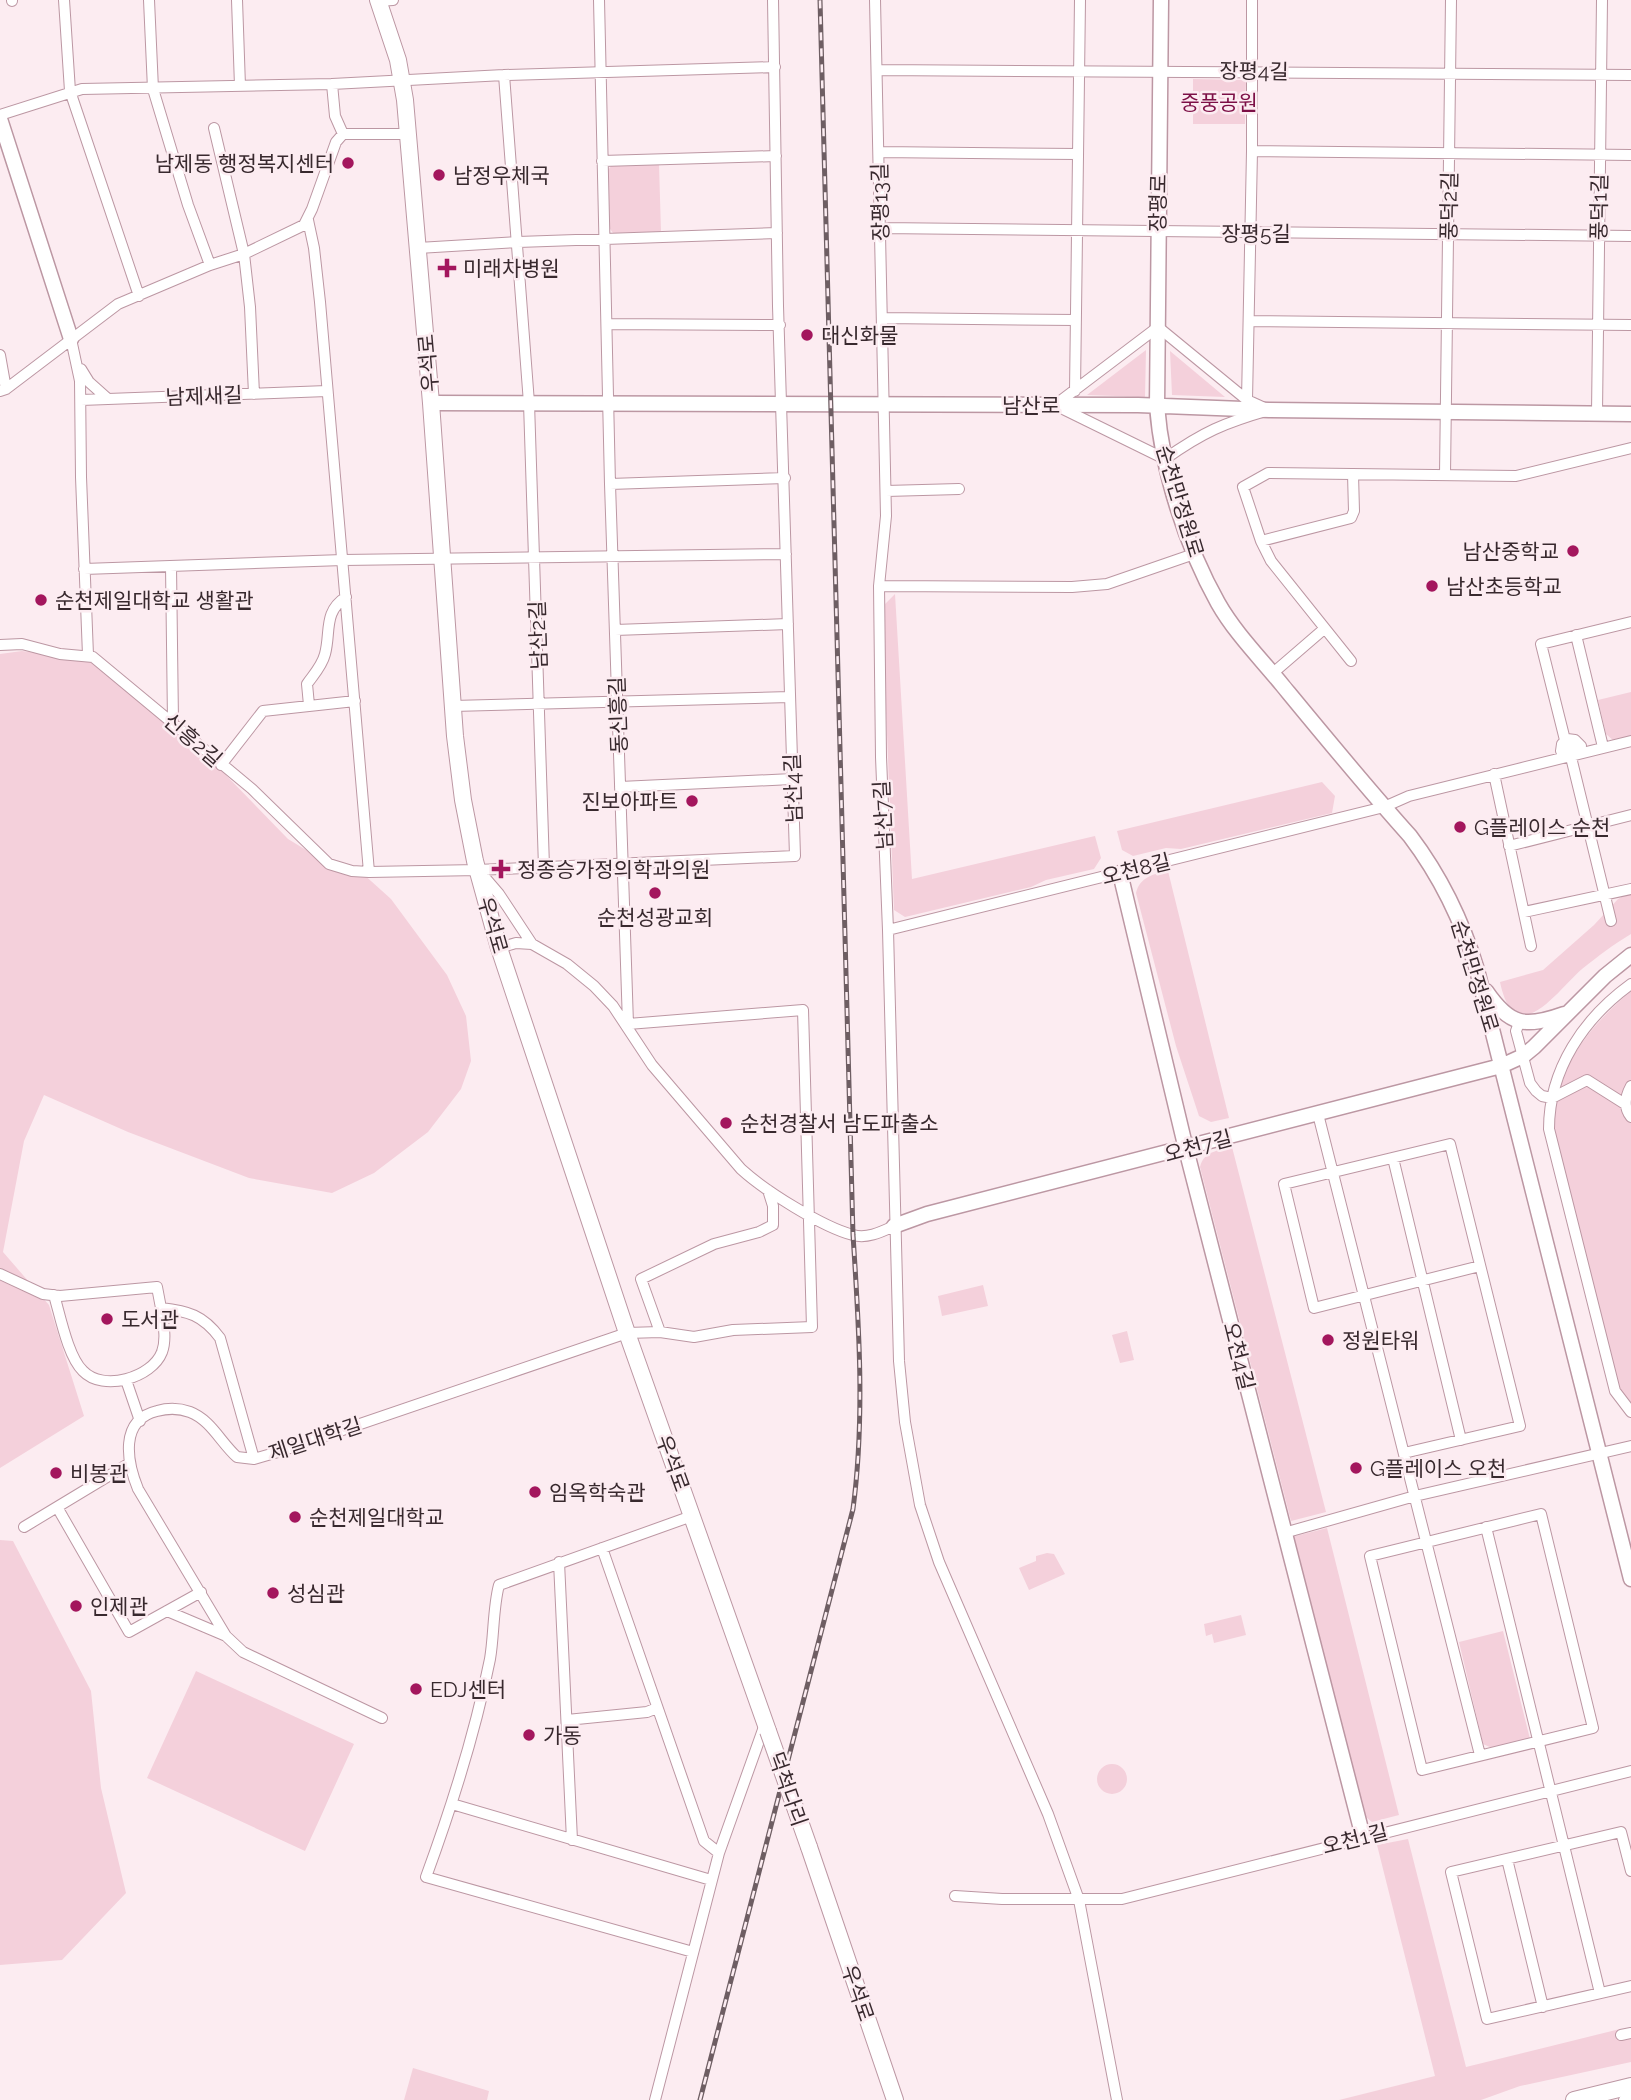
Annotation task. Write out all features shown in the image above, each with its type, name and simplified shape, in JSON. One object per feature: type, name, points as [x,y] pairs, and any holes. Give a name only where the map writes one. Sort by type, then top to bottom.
[{"type":"main road","name":"우석로","points":[[378,0],[402,80],[431,403],[453,706],[463,800],[478,870],[499,948],[627,1333],[767,1727]]},
{"type":"main road","name":"덕척다리","points":[[767,1727],[809,1847]]},
{"type":"main road","name":"우석로","points":[[809,1847],[895,2100]]},
{"type":"main road","points":[[1574,2100],[1631,2086]]},
{"type":"street","points":[[64,0],[70,91],[139,296]]},
{"type":"street","points":[[149,0],[153,89],[188,205],[210,265]]},
{"type":"street","points":[[237,0],[240,86]]},
{"type":"street","points":[[378,0],[393,0]]},
{"type":"street","name":"동신흥길","points":[[599,0],[612,558],[627,1024]]},
{"type":"street","name":"남산4길","points":[[478,870],[794,856],[777,233],[774,0]]},
{"type":"street","name":"장평13길","points":[[875,0],[885,405]]},
{"type":"street","points":[[1075,391],[1080,0]]},
{"type":"street","name":"장평로","points":[[1157,406],[1161,0]]},
{"type":"street","points":[[1247,400],[1252,0]]},
{"type":"street","name":"풍덕2길","points":[[1445,475],[1451,0]]},
{"type":"street","name":"풍덕1길","points":[[1597,413],[1602,0]]},
{"type":"street","points":[[0,645],[22,644],[60,654],[88,655],[77,363],[0,117],[82,89],[331,84],[504,75],[775,67]]},
{"type":"street","name":"장평4길","points":[[877,70],[1631,75]]},
{"type":"street","name":"남산2길","points":[[504,75],[529,403],[544,867]]},
{"type":"street","points":[[331,84],[335,116],[343,134]]},
{"type":"street","points":[[214,128],[244,254],[250,307],[254,394]]},
{"type":"street","points":[[3,390],[110,309],[210,265],[244,254],[304,225],[336,142],[343,134],[408,134]]},
{"type":"street","points":[[1252,151],[1631,155]]},
{"type":"street","points":[[879,152],[1078,155]]},
{"type":"street","points":[[602,161],[776,156]]},
{"type":"street","points":[[308,220],[320,302],[369,872]]},
{"type":"street","name":"장평5길","points":[[881,228],[1631,236]]},
{"type":"street","points":[[418,248],[777,233]]},
{"type":"street","points":[[883,318],[1076,320]]},
{"type":"street","points":[[1249,321],[1631,325]]},
{"type":"street","points":[[607,324],[780,325]]},
{"type":"street","points":[[1158,327],[1247,400],[1269,410],[1226,422],[1194,438],[1165,459],[1055,405],[1158,327]]},
{"type":"street","points":[[0,355],[3,390]]},
{"type":"street","points":[[77,363],[89,382],[109,399]]},
{"type":"street","name":"남제새길","points":[[80,400],[327,391]]},
{"type":"street","name":"남산로","points":[[431,403],[1055,405],[1631,414]]},
{"type":"street","name":"남산7길","points":[[885,405],[886,532],[879,586],[881,757],[901,1385],[920,1505],[939,1562],[1048,1814],[1079,1900],[1117,2100]]},
{"type":"street","name":"순천만정원로","points":[[1157,406],[1165,459],[1194,554],[1219,605],[1410,836],[1437,874],[1468,939],[1631,1579]]},
{"type":"street","points":[[1351,661],[1271,561],[1261,541],[1244,487],[1268,473],[1516,476],[1631,448]]},
{"type":"street","points":[[1261,541],[1351,518],[1354,511],[1353,474]]},
{"type":"street","points":[[610,484],[785,478]]},
{"type":"street","points":[[886,491],[959,489]]},
{"type":"street","points":[[84,569],[343,560],[786,554]]},
{"type":"street","points":[[879,586],[1072,587],[1107,584],[1194,554]]},
{"type":"street","points":[[172,566],[173,722]]},
{"type":"street","points":[[309,705],[307,684],[320,667],[325,654],[333,610],[337,603],[346,597]]},
{"type":"street","points":[[1611,921],[1541,644],[1631,622]]},
{"type":"street","points":[[615,631],[788,624]]},
{"type":"street","points":[[1273,673],[1324,629]]},
{"type":"street","points":[[1576,635],[1603,747]]},
{"type":"street","name":"신흥2길","points":[[88,655],[102,663],[252,789],[329,864],[352,871],[369,872],[478,870]]},
{"type":"street","points":[[453,706],[790,697]]},
{"type":"street","points":[[221,765],[263,711],[355,701]]},
{"type":"street","name":"오천8길","points":[[888,930],[1384,807],[1409,796],[1494,774],[1568,748],[1603,747],[1631,741]]},
{"type":"street","points":[[1494,774],[1531,946]]},
{"type":"street","points":[[621,787],[792,779]]},
{"type":"street","points":[[1509,846],[1631,815]]},
{"type":"street","points":[[478,870],[499,894],[532,944]]},
{"type":"street","name":"오천4길","points":[[1120,873],[1186,1149],[1363,1837]]},
{"type":"street","points":[[1524,912],[1631,889]]},
{"type":"street","points":[[499,948],[516,943],[532,944],[567,964],[594,986],[627,1024],[652,1065],[741,1169],[768,1190],[807,1214],[853,1235],[875,1235],[894,1226]]},
{"type":"street","name":"오천7길","points":[[894,1226],[927,1214],[1501,1066],[1522,1056],[1543,1039],[1565,1014],[1631,955]]},
{"type":"street","points":[[1480,982],[1504,1013],[1520,1020],[1543,1021],[1565,1014]]},
{"type":"street","points":[[1631,984],[1605,1005],[1584,1029],[1568,1054],[1552,1098],[1549,1129],[1615,1391],[1631,1412]]},
{"type":"street","points":[[627,1024],[803,1010],[812,1327],[733,1330],[694,1337],[660,1332],[641,1279],[714,1244],[774,1225],[773,1206],[768,1190]]},
{"type":"street","points":[[1520,1020],[1516,1031],[1522,1056],[1530,1083],[1542,1096],[1552,1098],[1587,1080],[1625,1104]]},
{"type":"street","points":[[1631,1086],[1625,1104],[1631,1117]]},
{"type":"street","points":[[1318,1114],[1480,1755]]},
{"type":"street","points":[[1404,1453],[1520,1426],[1450,1143],[1284,1185],[1314,1308],[1480,1266]]},
{"type":"street","points":[[1392,1158],[1461,1440]]},
{"type":"street","points":[[0,1274],[43,1294],[54,1295],[157,1287],[164,1329],[164,1349],[160,1357],[126,1380],[97,1380],[85,1374],[76,1364],[54,1295]]},
{"type":"street","points":[[161,1308],[188,1311],[212,1327],[220,1338],[254,1459]]},
{"type":"street","name":"제일대학길","points":[[139,1421],[152,1412],[165,1409],[192,1412],[202,1419],[237,1457],[254,1459],[627,1333],[660,1332]]},
{"type":"street","points":[[126,1380],[139,1421],[133,1427],[129,1438],[130,1463],[138,1489],[226,1636],[243,1652],[382,1718]]},
{"type":"street","points":[[1284,1533],[1415,1496],[1631,1446]]},
{"type":"street","points":[[24,1527],[130,1463]]},
{"type":"street","points":[[57,1507],[129,1632],[201,1592]]},
{"type":"street","points":[[1541,1514],[1593,1728],[1422,1770],[1370,1556],[1486,1528],[1541,1514]]},
{"type":"street","points":[[692,1516],[499,1584],[489,1661],[452,1804],[426,1877],[693,1952]]},
{"type":"street","points":[[1486,1528],[1600,1993]]},
{"type":"street","points":[[602,1548],[704,1841],[719,1853]]},
{"type":"street","points":[[559,1562],[572,1840]]},
{"type":"street","points":[[167,1611],[226,1636]]},
{"type":"street","points":[[567,1720],[647,1712],[657,1708]]},
{"type":"street","points":[[655,2100],[719,1853],[767,1727]]},
{"type":"street","name":"오천1길","points":[[955,1896],[1122,1899],[1631,1771]]},
{"type":"street","points":[[452,1804],[711,1881]]},
{"type":"street","points":[[1631,1871],[1621,1832],[1451,1872],[1487,2019],[1631,1986]]},
{"type":"street","points":[[1507,1859],[1543,2007]]},
{"type":"street","points":[[1624,2100],[1631,2094]]},
{"type":"green space","name":"중풍공원","points":[[1193,79],[1246,80],[1245,124],[1193,124]]},
{"type":"green space","points":[[659,164],[661,232],[613,233],[608,226],[607,171],[612,165]]},
{"type":"green space","points":[[1146,350],[1145,397],[1087,395]]},
{"type":"green space","points":[[1170,351],[1225,397],[1172,395]]},
{"type":"green space","points":[[895,594],[912,879],[1095,836],[1101,858],[1094,869],[905,917],[894,910],[882,607]]},
{"type":"green space","points":[[22,651],[90,661],[219,768],[288,839],[329,864],[361,872],[391,899],[447,975],[466,1016],[471,1061],[461,1089],[428,1132],[374,1173],[332,1193],[249,1178],[128,1132],[44,1095],[24,1141],[3,1252],[49,1305],[84,1416],[0,1468],[0,654]]},
{"type":"green space","points":[[1631,692],[1631,738],[1614,741],[1606,734],[1598,700]]},
{"type":"green space","points":[[1322,782],[1335,796],[1332,813],[1181,849],[1166,848],[1133,856],[1122,850],[1117,831]]},
{"type":"green space","points":[[1168,871],[1229,1118],[1211,1122],[1199,1116],[1176,1046],[1136,893],[1144,880]]},
{"type":"green space","points":[[1631,892],[1631,934],[1582,969],[1549,1002],[1526,1015],[1516,1013],[1507,1003],[1500,982],[1543,970],[1594,925],[1618,899]]},
{"type":"green space","points":[[1631,991],[1631,1409],[1619,1393],[1554,1139],[1554,1117],[1555,1100],[1568,1065],[1596,1025]]},
{"type":"green space","points":[[1232,1147],[1326,1512],[1291,1521],[1200,1167],[1208,1155]]},
{"type":"green space","points":[[983,1285],[988,1306],[942,1316],[938,1296]]},
{"type":"green space","points":[[1127,1331],[1134,1360],[1120,1363],[1112,1335]]},
{"type":"green space","points":[[1327,1528],[1399,1815],[1372,1822],[1362,1814],[1292,1537]]},
{"type":"green space","points":[[0,1540],[13,1541],[91,1691],[101,1788],[126,1893],[62,1960],[0,1965]]},
{"type":"green space","points":[[1054,1554],[1065,1574],[1029,1590],[1019,1568],[1036,1561],[1036,1556]]},
{"type":"green space","points":[[1241,1615],[1246,1635],[1214,1643],[1212,1634],[1206,1636],[1204,1624]]},
{"type":"green space","points":[[1503,1631],[1530,1739],[1492,1748],[1483,1744],[1459,1642]]},
{"type":"green space","points":[[196,1671],[354,1744],[305,1851],[147,1778]]},
{"type":"green space","points":[[1112,1764],[1123,1768],[1127,1779],[1123,1790],[1112,1794],[1101,1790],[1097,1779],[1101,1768]]},
{"type":"green space","points":[[1408,1839],[1466,2067],[1620,2029],[1623,2039],[1631,2038],[1631,2062],[1520,2086],[1481,2100],[1339,2100],[1435,2076],[1377,1845]]},
{"type":"green space","points":[[413,2068],[489,2091],[487,2100],[404,2100]]},
{"type":"railway","points":[[700,2100],[853,1509],[859,1441],[860,1372],[853,1235],[820,0]]},
{"type":"place","name":"남제동 행정복지센터","points":[[348,163]]},
{"type":"place","name":"남정우체국","points":[[439,175]]},
{"type":"place","name":"미래차병원","points":[[447,268]]},
{"type":"place","name":"대신화물","points":[[807,335]]},
{"type":"place","name":"남산중학교","points":[[1573,551]]},
{"type":"place","name":"남산초등학교","points":[[1432,586]]},
{"type":"place","name":"순천제일대학교 생활관","points":[[41,600]]},
{"type":"place","name":"진보아파트","points":[[692,801]]},
{"type":"place","name":"G플레이스 순천","points":[[1460,827]]},
{"type":"place","name":"정종승가정의학과의원","points":[[501,869]]},
{"type":"place","name":"순천성광교회","points":[[655,893]]},
{"type":"place","name":"순천경찰서 남도파출소","points":[[726,1123]]},
{"type":"place","name":"도서관","points":[[107,1319]]},
{"type":"place","name":"정원타워","points":[[1328,1340]]},
{"type":"place","name":"G플레이스 오천","points":[[1356,1468]]},
{"type":"place","name":"비봉관","points":[[56,1473]]},
{"type":"place","name":"임옥학숙관","points":[[535,1492]]},
{"type":"place","name":"순천제일대학교","points":[[295,1517]]},
{"type":"place","name":"성심관","points":[[273,1593]]},
{"type":"place","name":"인제관","points":[[76,1606]]},
{"type":"place","name":"EDJ센터","points":[[416,1689]]},
{"type":"place","name":"가동","points":[[529,1735]]}]
